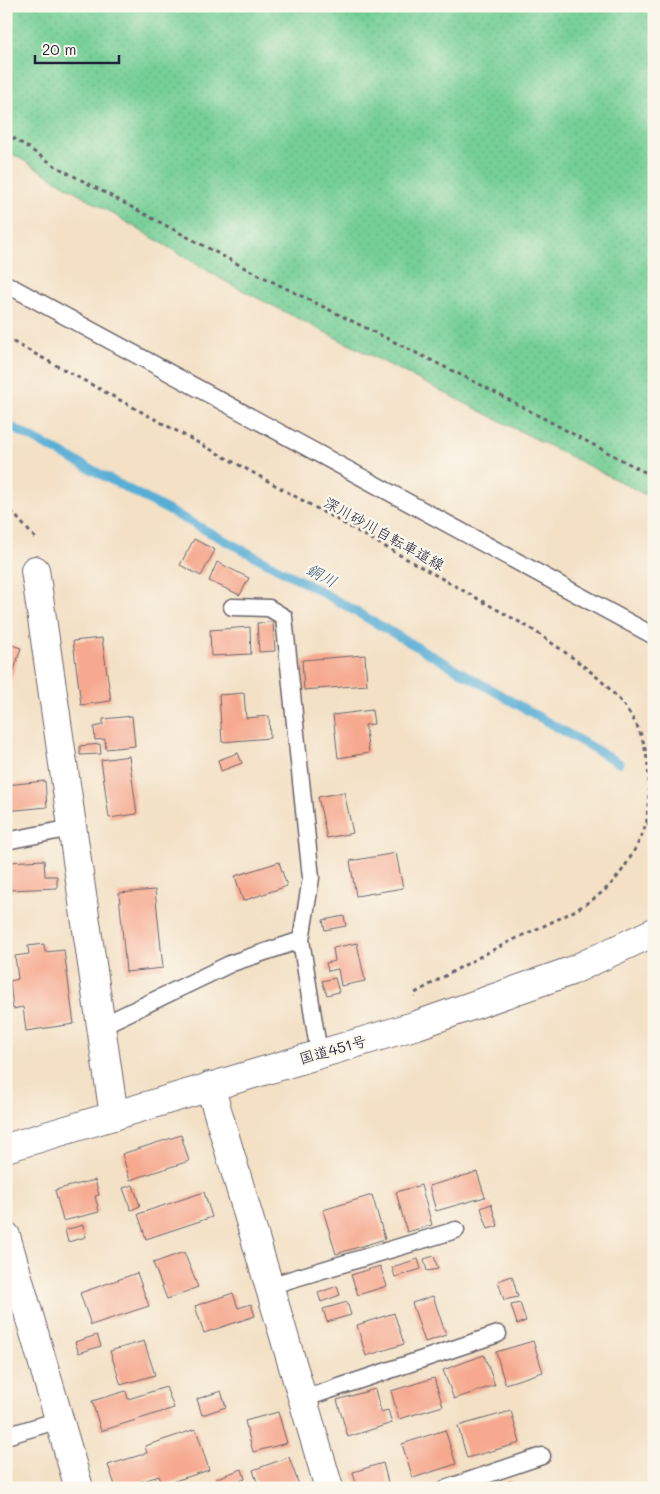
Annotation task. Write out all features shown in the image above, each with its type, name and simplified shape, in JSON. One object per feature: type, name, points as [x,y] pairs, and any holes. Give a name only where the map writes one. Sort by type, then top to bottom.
[{"type":"main road","points":[[35,570],[114,1116]]},
{"type":"main road","name":"国道451号","points":[[6,1148],[417,1025],[571,971],[654,932]]},
{"type":"main road","points":[[210,1086],[329,1488]]},
{"type":"main road","points":[[6,1236],[79,1488]]},
{"type":"lane","points":[[6,284],[654,636]]},
{"type":"lane","points":[[232,607],[269,608],[284,617],[311,878],[301,940],[319,1054]]},
{"type":"lane","points":[[6,841],[72,828]]},
{"type":"lane","points":[[101,1026],[232,963],[301,940]]},
{"type":"lane","points":[[269,1286],[456,1230]]},
{"type":"lane","points":[[303,1399],[498,1334]]},
{"type":"lane","points":[[6,1436],[59,1420]]},
{"type":"lane","points":[[447,1488],[542,1456]]},
{"type":"path","points":[[6,133],[57,167],[247,269],[481,385],[654,477]]},
{"type":"path","name":"深川砂川自転車道線","points":[[6,338],[259,476],[521,623],[572,657],[609,688],[639,731],[646,757],[649,788],[647,822]]},
{"type":"path","points":[[6,505],[35,538],[35,570]]},
{"type":"path","points":[[417,1025],[415,993],[501,946],[577,910],[608,888],[626,865],[647,822],[654,826]]},
{"type":"green space","points":[[6,6],[654,6],[654,499],[230,284],[6,150]]},
{"type":"building","points":[[194,539],[215,550],[201,576],[180,565]]},
{"type":"building","points":[[217,562],[249,578],[240,595],[209,581]]},
{"type":"building","points":[[273,622],[275,651],[259,652],[257,623]]},
{"type":"building","points":[[250,627],[251,654],[211,656],[210,630]]},
{"type":"building","points":[[102,638],[111,701],[81,705],[73,641]]},
{"type":"building","points":[[6,643],[21,648],[7,692],[6,692]]},
{"type":"building","points":[[365,655],[367,685],[304,690],[302,660]]},
{"type":"building","points":[[244,693],[246,718],[269,716],[270,738],[222,742],[219,695]]},
{"type":"building","points":[[372,710],[374,724],[365,725],[369,753],[338,758],[333,715]]},
{"type":"building","points":[[132,716],[135,746],[106,749],[105,739],[95,740],[94,727],[103,725],[103,719]]},
{"type":"building","points":[[100,744],[101,754],[80,755],[80,746]]},
{"type":"building","points":[[238,753],[242,763],[221,771],[218,760]]},
{"type":"building","points":[[129,756],[137,814],[109,818],[101,760]]},
{"type":"building","points":[[45,781],[47,807],[6,811],[6,785]]},
{"type":"building","points":[[344,792],[353,833],[327,838],[318,797]]},
{"type":"building","points":[[396,853],[403,888],[356,896],[350,861]]},
{"type":"building","points":[[44,860],[45,876],[57,876],[57,888],[10,890],[9,862]]},
{"type":"building","points":[[279,862],[287,886],[243,901],[235,876]]},
{"type":"building","points":[[155,890],[163,968],[126,972],[119,893]]},
{"type":"building","points":[[344,916],[346,926],[325,930],[323,920]]},
{"type":"building","points":[[357,943],[365,981],[341,986],[338,969],[328,971],[326,963],[335,961],[333,948]]},
{"type":"building","points":[[44,944],[45,952],[64,950],[74,1024],[26,1031],[23,1007],[13,1009],[10,981],[18,979],[15,956],[29,954],[28,946]]},
{"type":"building","points":[[335,978],[339,992],[327,995],[322,981]]},
{"type":"building","points":[[181,1135],[189,1161],[130,1180],[122,1154]]},
{"type":"building","points":[[477,1172],[485,1197],[436,1211],[429,1186]]},
{"type":"building","points":[[95,1180],[99,1195],[95,1196],[99,1212],[63,1221],[55,1190]]},
{"type":"building","points":[[133,1185],[140,1206],[131,1210],[123,1188]]},
{"type":"building","points":[[421,1185],[432,1225],[407,1232],[396,1192]]},
{"type":"building","points":[[204,1192],[212,1217],[146,1239],[138,1214]]},
{"type":"building","points":[[372,1195],[385,1239],[336,1254],[323,1210]]},
{"type":"building","points":[[491,1204],[498,1226],[488,1229],[481,1208]]},
{"type":"building","points":[[83,1225],[86,1237],[68,1242],[65,1230]]},
{"type":"building","points":[[184,1252],[198,1287],[167,1299],[153,1263]]},
{"type":"building","points":[[434,1256],[438,1269],[427,1271],[424,1259]]},
{"type":"building","points":[[418,1259],[421,1269],[395,1277],[392,1267]]},
{"type":"building","points":[[380,1266],[387,1286],[358,1295],[351,1275]]},
{"type":"building","points":[[137,1273],[149,1306],[91,1325],[80,1293]]},
{"type":"building","points":[[512,1276],[518,1297],[504,1300],[498,1281]]},
{"type":"building","points":[[337,1286],[340,1295],[321,1302],[318,1293]]},
{"type":"building","points":[[233,1293],[238,1308],[251,1304],[255,1316],[204,1333],[195,1306]]},
{"type":"building","points":[[433,1296],[446,1335],[425,1342],[412,1303]]},
{"type":"building","points":[[347,1302],[351,1315],[327,1322],[323,1309]]},
{"type":"building","points":[[520,1303],[526,1321],[517,1324],[511,1305]]},
{"type":"building","points":[[394,1313],[404,1344],[366,1356],[357,1325]]},
{"type":"building","points":[[97,1335],[101,1346],[79,1353],[75,1342]]},
{"type":"building","points":[[144,1341],[155,1375],[121,1385],[110,1351]]},
{"type":"building","points":[[533,1341],[543,1372],[505,1384],[496,1352]]},
{"type":"building","points":[[484,1355],[495,1385],[454,1399],[443,1370]]},
{"type":"building","points":[[434,1378],[443,1406],[399,1419],[391,1391]]},
{"type":"building","points":[[166,1387],[174,1408],[101,1431],[92,1401],[126,1391],[128,1399]]},
{"type":"building","points":[[375,1389],[381,1412],[388,1410],[392,1423],[348,1437],[337,1400]]},
{"type":"building","points":[[221,1391],[226,1407],[202,1415],[197,1399]]},
{"type":"building","points":[[511,1411],[520,1443],[467,1458],[458,1426]]},
{"type":"building","points":[[278,1412],[287,1443],[253,1452],[245,1421]]},
{"type":"building","points":[[196,1429],[209,1470],[162,1485],[159,1476],[116,1488],[108,1465],[147,1453],[145,1446]]},
{"type":"building","points":[[445,1430],[456,1464],[413,1478],[402,1444]]},
{"type":"building","points":[[289,1457],[300,1488],[259,1488],[253,1470]]},
{"type":"building","points":[[383,1463],[389,1486],[383,1488],[357,1488],[353,1472]]},
{"type":"building","points":[[242,1469],[245,1479],[221,1488],[217,1478]]},
{"type":"building","points":[[511,1481],[513,1488],[504,1488],[503,1483]]},
{"type":"waterway","name":"銅川","points":[[6,424],[320,591],[619,763]]}]
